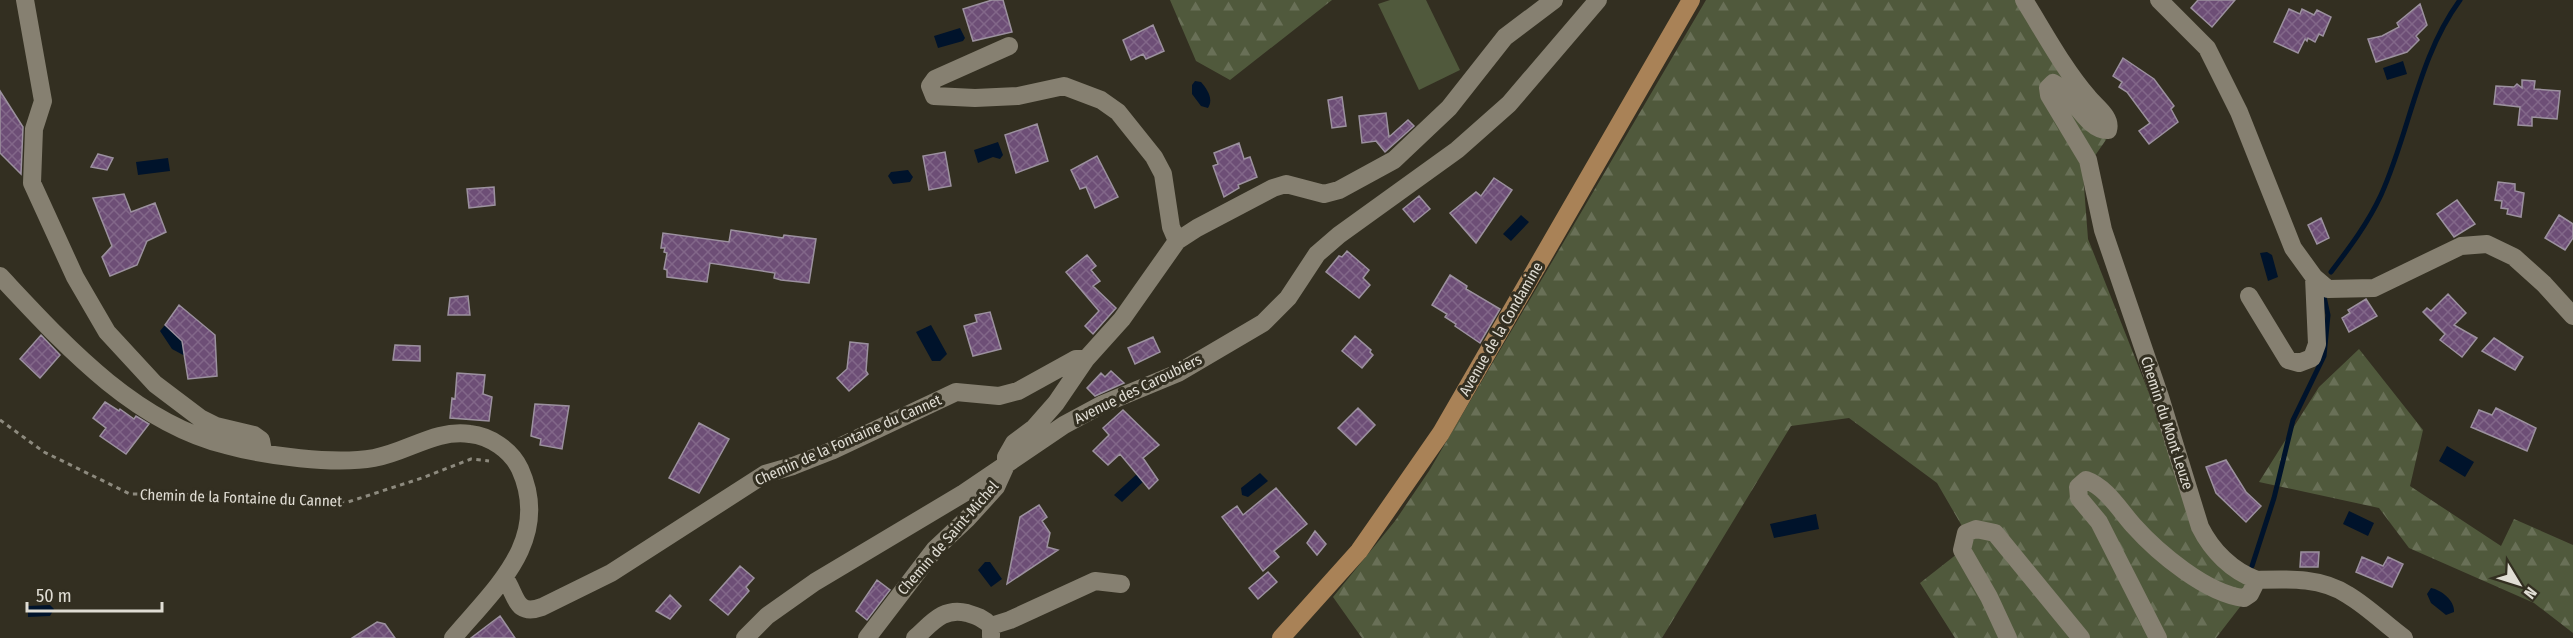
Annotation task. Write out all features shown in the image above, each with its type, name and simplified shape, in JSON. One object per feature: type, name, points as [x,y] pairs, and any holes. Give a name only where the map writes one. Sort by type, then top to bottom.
[{"type":"main road","name":"Avenue de la Condamine","points":[[1281,638],[1359,551],[1441,433],[1691,0]]},
{"type":"street","points":[[25,0],[43,101],[34,129],[33,183],[75,277],[107,332],[155,384],[200,418],[216,426],[254,435],[261,440],[263,451]]},
{"type":"street","name":"Chemin de la Fontaine du Cannet","points":[[504,577],[523,609],[531,611],[542,607],[611,573],[765,474],[831,451],[956,392],[999,396],[1018,391],[1076,359],[1086,359],[1122,319],[1177,241],[1273,188],[1286,184],[1324,194],[1339,190],[1394,160],[1449,108],[1505,37],[1554,0]]},
{"type":"street","name":"Avenue des Caroubiers","points":[[745,638],[767,616],[815,582],[1006,465],[1064,425],[1103,404],[1178,373],[1263,323],[1288,298],[1317,254],[1457,150],[1509,104],[1598,0]]},
{"type":"street","name":"Chemin du Mont Leuze","points":[[2024,0],[2086,95],[2108,119],[2110,124],[2108,130],[2094,126],[2061,87],[2053,83],[2048,88],[2049,95],[2088,160],[2103,230],[2160,397],[2200,527],[2210,547],[2244,576],[2257,580]]},
{"type":"street","points":[[2158,0],[2206,48],[2239,112],[2294,248],[2314,277],[2328,289],[2374,288],[2461,246],[2487,244],[2514,257],[2544,284],[2573,316]]},
{"type":"street","points":[[1009,46],[935,79],[930,86],[934,96],[975,98],[1018,96],[1064,86],[1101,100],[1118,112],[1154,157],[1162,174],[1171,227],[1177,241]]},
{"type":"street","points":[[0,276],[86,365],[171,426],[225,445],[342,462],[377,458],[448,433],[471,434],[493,441],[517,462],[526,482],[531,512],[528,527],[519,555],[504,577],[453,638]]},
{"type":"street","points":[[2248,296],[2288,360],[2299,363],[2312,358],[2317,344],[2314,277]]},
{"type":"street","name":"Chemin de Saint-Michel","points":[[868,638],[935,549],[996,487],[1006,465],[1006,457],[1014,443],[1034,428],[1056,403],[1086,359]]},
{"type":"street","points":[[2158,638],[2099,522],[2079,498],[2078,487],[2086,480],[2097,484],[2142,535],[2187,572],[2228,596],[2244,598],[2250,594],[2257,580],[2291,578],[2322,583],[2348,594],[2404,638]]},
{"type":"street","points":[[2008,638],[1989,597],[1962,550],[1966,533],[1976,529],[1995,533],[2081,638]]},
{"type":"street","points":[[915,638],[942,613],[956,610],[982,617],[991,632],[1010,620],[1095,581],[1121,584]]},
{"type":"path","name":"Chemin de la Fontaine du Cannet","points":[[0,420],[44,452],[130,494],[348,502],[471,459],[489,461],[496,466]]},
{"type":"green space","points":[[1170,0],[1332,0],[1230,80],[1196,61]]},
{"type":"green space","points":[[1390,0],[1426,0],[1460,70],[1419,90],[1378,4]]},
{"type":"green space","points":[[1706,0],[2021,0],[2110,134],[2083,173],[2088,239],[2210,547],[2244,575],[2250,594],[2216,638],[1955,638],[1920,583],[1962,550],[1966,533],[1937,483],[1849,418],[1791,426],[1662,638],[1362,638],[1333,597],[1395,521],[1429,471]]},
{"type":"green space","points":[[2359,349],[2423,430],[2410,486],[2501,546],[2514,519],[2573,545],[2573,633],[2534,603],[2409,548],[2379,508],[2259,482],[2319,387]]},
{"type":"water","points":[[960,28],[965,38],[963,41],[938,48],[934,36]]},
{"type":"water","points":[[2403,61],[2407,74],[2387,80],[2383,68]]},
{"type":"water","points":[[1195,81],[1201,82],[1207,91],[1210,98],[1208,108],[1201,106],[1192,94],[1192,85]]},
{"type":"water","points":[[998,142],[1003,155],[1000,159],[993,157],[978,163],[974,150]]},
{"type":"water","points":[[168,158],[170,171],[138,175],[136,162]]},
{"type":"water","points":[[908,170],[913,177],[910,182],[893,184],[888,176],[891,172]]},
{"type":"water","points":[[1521,215],[1529,222],[1511,241],[1503,234]]},
{"type":"water","points":[[2267,252],[2272,255],[2278,277],[2268,281],[2260,253]]},
{"type":"water","points":[[165,325],[182,341],[185,356],[172,349],[160,331]]},
{"type":"water","points":[[931,325],[947,354],[940,361],[932,361],[916,332]]},
{"type":"water","points":[[2447,446],[2474,462],[2465,477],[2439,461]]},
{"type":"water","points":[[1138,473],[1145,480],[1122,502],[1114,495]]},
{"type":"water","points":[[1260,473],[1268,481],[1248,497],[1242,495],[1241,488]]},
{"type":"water","points":[[2349,511],[2374,523],[2368,536],[2343,524]]},
{"type":"water","points":[[1816,514],[1819,529],[1774,538],[1770,524]]},
{"type":"water","points":[[985,562],[990,562],[1002,579],[991,587],[978,570]]},
{"type":"water","points":[[2431,588],[2447,597],[2454,612],[2446,615],[2431,603],[2427,594]]},
{"type":"water","points":[[50,605],[54,609],[50,616],[28,617],[28,606]]},
{"type":"building","points":[[992,0],[1003,0],[1012,32],[973,41],[963,9]]},
{"type":"building","points":[[2198,0],[2235,0],[2212,27],[2191,8]]},
{"type":"building","points":[[2420,4],[2427,25],[2416,36],[2419,40],[2407,52],[2376,62],[2368,39],[2382,36],[2399,27],[2397,23]]},
{"type":"building","points":[[2289,9],[2300,14],[2302,9],[2314,15],[2317,10],[2331,17],[2323,36],[2319,34],[2315,42],[2308,38],[2307,41],[2305,39],[2298,53],[2274,42]]},
{"type":"building","points":[[1153,25],[1164,51],[1146,59],[1143,54],[1131,60],[1123,40]]},
{"type":"building","points":[[2123,58],[2154,79],[2174,106],[2171,109],[2178,122],[2149,144],[2139,131],[2150,123],[2127,92],[2119,87],[2122,82],[2113,76]]},
{"type":"building","points":[[2522,80],[2535,81],[2534,89],[2560,91],[2557,119],[2532,117],[2532,126],[2518,125],[2520,107],[2494,104],[2496,86],[2514,87],[2517,84],[2522,88]]},
{"type":"building","points":[[0,91],[23,127],[21,174],[0,153]]},
{"type":"building","points":[[1342,97],[1346,126],[1332,128],[1328,100]]},
{"type":"building","points":[[1386,113],[1389,137],[1408,120],[1414,126],[1385,152],[1376,141],[1362,143],[1359,116]]},
{"type":"building","points":[[1037,124],[1048,161],[1016,173],[1005,135]]},
{"type":"building","points":[[1239,143],[1244,159],[1250,157],[1257,177],[1238,185],[1239,188],[1224,197],[1213,166],[1218,164],[1214,153]]},
{"type":"building","points":[[945,152],[951,186],[929,190],[923,156]]},
{"type":"building","points":[[98,154],[113,158],[107,170],[91,167]]},
{"type":"building","points":[[1097,156],[1118,197],[1095,208],[1086,187],[1080,189],[1071,170]]},
{"type":"building","points":[[1494,178],[1512,190],[1476,243],[1450,213],[1476,192],[1481,196]]},
{"type":"building","points":[[2498,182],[2515,184],[2515,191],[2524,193],[2521,217],[2507,214],[2508,209],[2501,208],[2502,201],[2495,200]]},
{"type":"building","points":[[494,187],[495,205],[469,208],[467,189]]},
{"type":"building","points":[[124,194],[131,212],[155,203],[166,232],[147,241],[137,265],[110,276],[102,257],[112,246],[93,198]]},
{"type":"building","points":[[1419,196],[1430,209],[1414,222],[1403,209]]},
{"type":"building","points":[[2457,200],[2475,224],[2454,237],[2437,214]]},
{"type":"building","points":[[2559,215],[2573,224],[2573,238],[2565,250],[2545,238]]},
{"type":"building","points":[[2321,218],[2329,238],[2317,244],[2308,225]]},
{"type":"building","points":[[731,230],[783,238],[784,235],[816,239],[809,283],[774,278],[775,273],[710,263],[707,282],[667,277],[667,270],[664,269],[667,253],[664,252],[665,248],[661,248],[663,233],[729,242]]},
{"type":"building","points":[[1347,251],[1369,270],[1363,278],[1370,285],[1359,298],[1326,272],[1339,256],[1342,257]]},
{"type":"building","points":[[1087,255],[1096,266],[1091,270],[1100,281],[1093,286],[1116,308],[1093,334],[1085,326],[1099,311],[1066,272]]},
{"type":"building","points":[[1450,275],[1467,286],[1466,289],[1500,309],[1480,343],[1455,326],[1456,324],[1445,317],[1447,314],[1432,305]]},
{"type":"building","points":[[2448,294],[2466,313],[2454,325],[2477,338],[2462,357],[2440,340],[2445,334],[2423,312],[2427,308],[2431,311]]},
{"type":"building","points":[[468,296],[470,315],[448,315],[450,298]]},
{"type":"building","points":[[2366,299],[2377,316],[2349,332],[2342,318],[2350,313],[2348,310]]},
{"type":"building","points":[[179,305],[215,335],[217,376],[188,379],[182,341],[165,325]]},
{"type":"building","points":[[990,312],[1001,349],[973,356],[964,326],[977,322],[975,315]]},
{"type":"building","points":[[41,335],[60,355],[40,378],[20,359]]},
{"type":"building","points":[[1355,336],[1371,350],[1373,355],[1362,368],[1342,351]]},
{"type":"building","points":[[1153,337],[1160,352],[1135,364],[1128,348]]},
{"type":"building","points":[[2494,338],[2523,357],[2515,370],[2482,351]]},
{"type":"building","points":[[850,342],[868,344],[866,371],[868,374],[849,391],[837,378],[847,369]]},
{"type":"building","points":[[395,345],[420,346],[420,361],[393,360]]},
{"type":"building","points":[[1111,371],[1124,383],[1095,396],[1087,388],[1101,373],[1105,377]]},
{"type":"building","points":[[457,373],[485,375],[483,394],[492,397],[489,421],[450,418],[452,398],[455,399]]},
{"type":"building","points":[[105,402],[134,419],[136,416],[149,424],[126,454],[100,436],[106,428],[93,418]]},
{"type":"building","points":[[535,404],[569,406],[562,449],[540,445],[541,439],[531,436]]},
{"type":"building","points":[[1358,408],[1375,425],[1356,445],[1338,428]]},
{"type":"building","points":[[2496,408],[2536,428],[2527,451],[2471,427],[2479,410],[2492,415]]},
{"type":"building","points":[[1123,410],[1159,445],[1143,458],[1158,480],[1149,489],[1120,454],[1108,465],[1093,451],[1109,435],[1103,428]]},
{"type":"building","points":[[699,423],[729,439],[699,493],[669,478]]},
{"type":"building","points":[[2226,460],[2246,492],[2261,506],[2246,522],[2216,493],[2206,467]]},
{"type":"building","points":[[1276,488],[1307,524],[1274,551],[1279,557],[1263,571],[1222,517],[1237,506],[1243,515]]},
{"type":"building","points":[[1039,505],[1047,517],[1042,521],[1050,533],[1047,547],[1058,550],[1007,584],[1020,517]]},
{"type":"building","points":[[1315,531],[1326,544],[1317,555],[1307,543]]},
{"type":"building","points":[[2301,552],[2319,552],[2318,567],[2300,567]]},
{"type":"building","points":[[2362,557],[2383,566],[2388,557],[2403,564],[2392,587],[2356,572]]},
{"type":"building","points":[[740,566],[754,578],[746,587],[749,591],[728,615],[710,600]]},
{"type":"building","points":[[1268,572],[1277,582],[1258,599],[1249,588]]},
{"type":"building","points":[[877,580],[890,590],[867,620],[856,611]]},
{"type":"building","points":[[670,595],[681,606],[670,619],[656,611]]},
{"type":"building","points":[[500,616],[515,638],[471,638]]},
{"type":"building","points":[[377,622],[385,624],[395,638],[352,638]]},
{"type":"waterway","points":[[2331,272],[2352,244],[2381,195],[2424,70],[2446,22],[2460,0]]},
{"type":"waterway","points":[[2252,566],[2274,498],[2293,420],[2324,356],[2328,315],[2323,292]]}]
